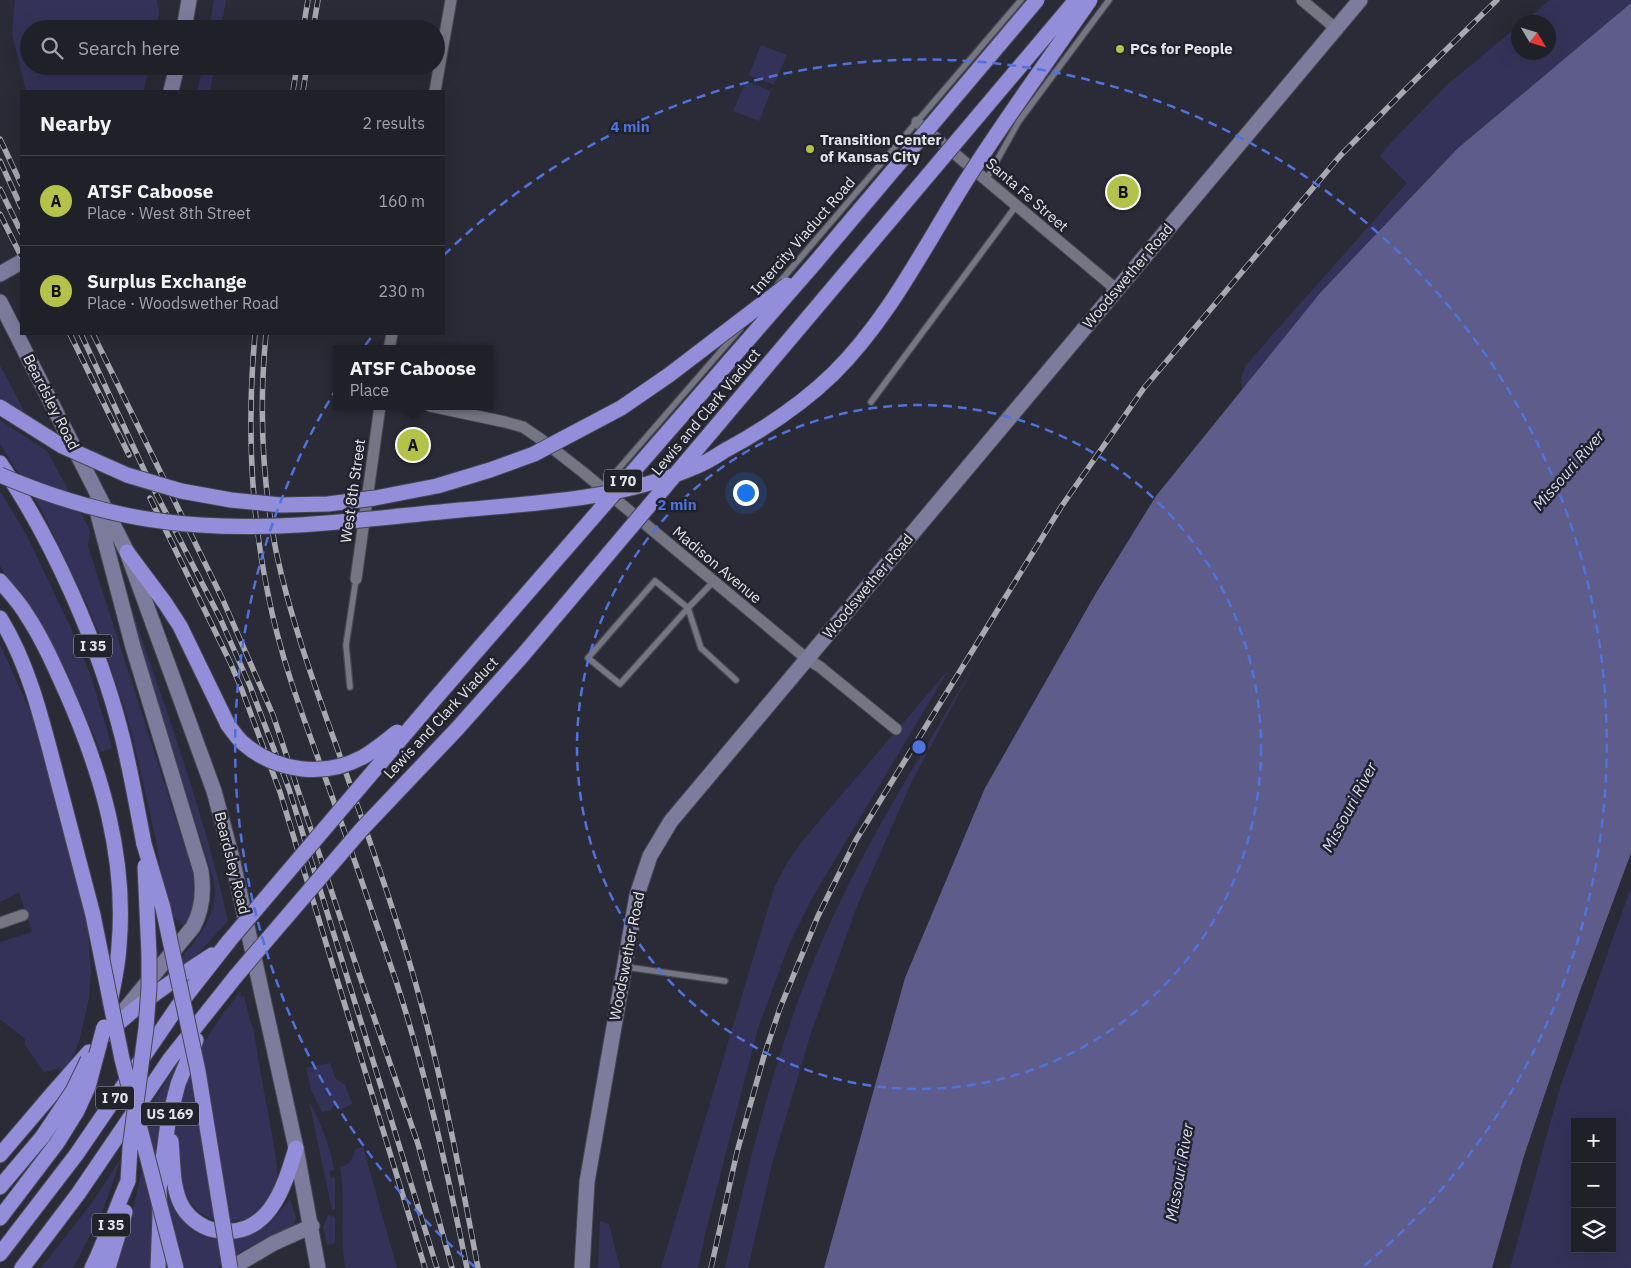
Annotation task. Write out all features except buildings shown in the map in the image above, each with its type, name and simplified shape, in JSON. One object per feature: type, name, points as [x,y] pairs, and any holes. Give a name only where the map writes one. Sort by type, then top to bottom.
[{"type":"highway","name":"I 70","points":[[0,1254],[65,1171],[178,1006],[229,941],[434,700],[814,264],[1037,0]]},
{"type":"highway","name":"Lewis and Clark Viaduct","points":[[236,976],[361,830],[523,656],[1076,0]]},
{"type":"highway","points":[[0,475],[52,496],[88,507],[196,525],[248,526],[303,524],[541,503],[629,490],[696,467],[754,435],[798,404],[833,373],[862,341],[894,297],[989,145],[1090,0]]},
{"type":"highway","points":[[0,407],[62,446],[127,475],[181,491],[231,500],[281,505],[328,504],[375,498],[437,486],[490,470],[534,454],[576,432],[621,408],[669,375],[814,264]]},
{"type":"highway","name":"I 35","points":[[0,463],[40,530],[91,641],[122,736],[144,844],[149,955],[148,988],[146,1028],[128,1181],[109,1232],[92,1268]]},
{"type":"highway","points":[[127,552],[180,626],[228,725],[242,743],[255,752],[285,766],[311,770],[334,768],[361,758],[383,744],[434,700]]},
{"type":"highway","name":"I 35","points":[[0,581],[26,613],[51,660],[72,706],[96,769],[112,828],[116,851],[119,894],[119,943],[108,1020],[62,1110],[50,1140]]},
{"type":"highway","points":[[0,618],[30,682],[59,785],[94,915],[122,1059],[176,1268]]},
{"type":"highway","points":[[144,844],[163,908],[198,1071],[231,1268]]},
{"type":"highway","points":[[0,1155],[52,1094],[115,1026],[138,1006],[212,955],[229,941]]},
{"type":"highway","name":"I 70","points":[[22,1268],[78,1194],[166,1065],[236,976]]},
{"type":"highway","name":"US 169","points":[[158,1268],[159,1189],[172,1104],[187,1061],[204,1025],[236,976]]},
{"type":"highway","points":[[168,1123],[175,1182],[180,1202],[184,1209],[198,1223],[206,1228],[216,1230],[228,1232],[240,1230],[261,1220],[271,1210],[286,1180],[296,1148]]},
{"type":"highway","points":[[0,1187],[50,1140]]},
{"type":"highway","points":[[0,1218],[50,1140]]},
{"type":"highway","points":[[108,1268],[127,1208],[128,1181]]},
{"type":"street","points":[[186,20],[189,0]]},
{"type":"street","points":[[445,34],[451,0]]},
{"type":"street","points":[[1302,0],[1335,28]]},
{"type":"street","name":"Woodswether Road","points":[[582,1268],[587,1182],[637,895],[650,856],[667,828],[1360,0]]},
{"type":"street","points":[[171,90],[175,75]]},
{"type":"street","points":[[435,90],[438,75]]},
{"type":"street","name":"Santa Fe Street","points":[[917,122],[1117,290]]},
{"type":"street","name":"Beardsley Road","points":[[0,302],[127,552],[214,791],[232,858],[296,1148],[312,1226],[318,1268]]},
{"type":"street","name":"West 8th Street","points":[[356,579],[379,410]]},
{"type":"street","name":"Madison Avenue","points":[[448,410],[523,427],[542,440],[807,659],[820,667],[896,729]]},
{"type":"street","name":"Beardsley Road","points":[[88,475],[133,648],[201,871],[204,890],[200,915],[193,927],[95,1046]]},
{"type":"street","points":[[0,923],[23,915]]},
{"type":"street","points":[[231,1268],[274,1243],[312,1226]]},
{"type":"lane","name":"Intercity Viaduct Road","points":[[602,488],[1021,0]]},
{"type":"lane","points":[[986,180],[1019,121],[1109,0]]},
{"type":"lane","points":[[871,402],[1016,206]]},
{"type":"lane","points":[[350,687],[346,645],[356,579]]},
{"type":"lane","points":[[714,581],[688,608],[620,684],[588,658],[655,581],[688,608],[701,648],[736,680]]},
{"type":"lane","points":[[624,966],[725,981]]},
{"type":"shaded area","points":[[15,0],[157,0],[159,13],[158,20],[20,20],[20,67],[12,34]]},
{"type":"shaded area","points":[[214,0],[226,0],[223,20],[211,20]]},
{"type":"shaded area","points":[[1550,0],[1631,0],[1631,3],[1458,148],[1320,293],[1242,390],[1241,378],[1246,365],[1407,183],[1380,157],[1384,150],[1448,84],[1511,32],[1511,60],[1556,60],[1556,15],[1532,15]]},
{"type":"shaded area","points":[[761,45],[787,55],[774,85],[749,75]]},
{"type":"shaded area","points":[[22,75],[147,75],[144,90],[26,90]]},
{"type":"shaded area","points":[[201,75],[213,75],[210,90],[197,90]]},
{"type":"shaded area","points":[[746,81],[771,91],[759,121],[733,111]]},
{"type":"shaded area","points":[[0,365],[24,411],[27,417],[0,398]]},
{"type":"shaded area","points":[[0,420],[47,451],[90,530],[88,546],[195,879],[193,909],[183,925],[172,916],[164,891],[157,845],[138,760],[127,716],[102,641],[87,604],[40,507],[0,444]]},
{"type":"shaded area","points":[[0,491],[26,534],[70,626],[92,679],[112,748],[101,752],[64,666],[0,566]]},
{"type":"shaded area","points":[[125,589],[194,795],[207,837],[228,921],[195,957],[152,989],[182,957],[201,932],[213,906],[215,891],[213,878],[132,620]]},
{"type":"shaded area","points":[[0,645],[69,796],[86,907],[91,972],[89,998],[80,1038],[64,1072],[58,1067],[57,1069],[44,1072],[25,1045],[25,1039],[0,1019],[0,942],[32,932],[19,892],[0,902]]},
{"type":"shaded area","points":[[976,662],[912,781],[857,906],[811,1033],[772,1164],[748,1268],[725,1268],[744,1185],[778,1060],[823,939],[839,903],[895,798]]},
{"type":"shaded area","points":[[949,669],[812,898],[788,947],[758,1028],[698,1268],[661,1268],[774,888],[788,861],[804,839]]},
{"type":"shaded area","points":[[1631,887],[1631,1268],[1510,1268],[1559,1091]]},
{"type":"shaded area","points":[[240,992],[241,997],[244,996],[253,1027],[276,1156],[277,1181],[271,1199],[263,1209],[242,1220],[229,1222],[206,1216],[196,1209],[189,1200],[180,1175],[175,1131],[178,1107],[195,1060],[202,1046]]},
{"type":"shaded area","points":[[180,1058],[184,1058],[166,1098],[156,1144],[152,1268],[116,1268],[131,1219],[154,1101]]},
{"type":"shaded area","points":[[330,1063],[335,1078],[345,1085],[352,1104],[341,1110],[334,1105],[331,1110],[322,1112],[311,1090],[306,1068]]},
{"type":"shaded area","points":[[309,1101],[324,1134],[334,1170],[330,1171],[331,1178],[335,1177],[335,1209],[332,1210]]},
{"type":"shaded area","points":[[363,1147],[397,1268],[346,1268],[345,1266],[340,1167],[351,1161],[355,1149]]},
{"type":"shaded area","points":[[121,1158],[102,1213],[73,1268],[41,1268],[94,1200]]},
{"type":"shaded area","points":[[165,1167],[179,1211],[239,1237],[251,1234],[269,1225],[290,1199],[296,1217],[294,1225],[265,1238],[217,1268],[163,1268]]},
{"type":"shaded area","points":[[328,1215],[335,1217],[335,1243],[327,1245],[323,1227]]},
{"type":"shaded area","points":[[600,1221],[609,1224],[620,1268],[598,1268]]},
{"type":"water","name":"Missouri River","points":[[1631,3],[1631,853],[1577,999],[1524,1156],[1492,1268],[824,1268],[905,978],[985,788],[1096,593],[1156,496],[1320,293],[1458,148]]},
{"type":"railway","points":[[305,20],[308,0]]},
{"type":"railway","points":[[315,20],[318,0]]},
{"type":"railway","points":[[711,1268],[737,1152],[764,1056],[780,1008],[818,916],[856,840],[1061,507],[1144,388],[1340,156],[1497,0]]},
{"type":"railway","points":[[293,90],[296,75]]},
{"type":"railway","points":[[303,90],[306,75]]},
{"type":"railway","points":[[0,139],[20,182]]},
{"type":"railway","points":[[0,161],[20,205]]},
{"type":"railway","points":[[0,189],[20,230]]},
{"type":"railway","points":[[0,214],[20,254]]},
{"type":"railway","points":[[70,335],[129,455]]},
{"type":"railway","points":[[81,335],[146,474],[220,618],[250,686],[289,789],[437,1268]]},
{"type":"railway","points":[[93,335],[222,598],[273,715],[418,1144],[452,1268]]},
{"type":"railway","points":[[255,335],[251,400],[254,497],[262,562],[273,619],[295,692],[355,860],[407,1017],[436,1124],[467,1268]]},
{"type":"railway","points":[[266,335],[262,416],[263,443],[271,524],[276,551],[303,649],[378,865],[414,978],[445,1102],[478,1268]]},
{"type":"railway","points":[[150,498],[230,662],[280,792],[425,1268]]},
{"type":"place","name":"PCs for People","points":[[1120,49]]},
{"type":"place","name":"Transition Center of Kansas City","points":[[810,149]]},
{"type":"place","name":"Surplus Exchange","points":[[1123,192]]},
{"type":"place","name":"ATSF Caboose","points":[[413,445]]}]
